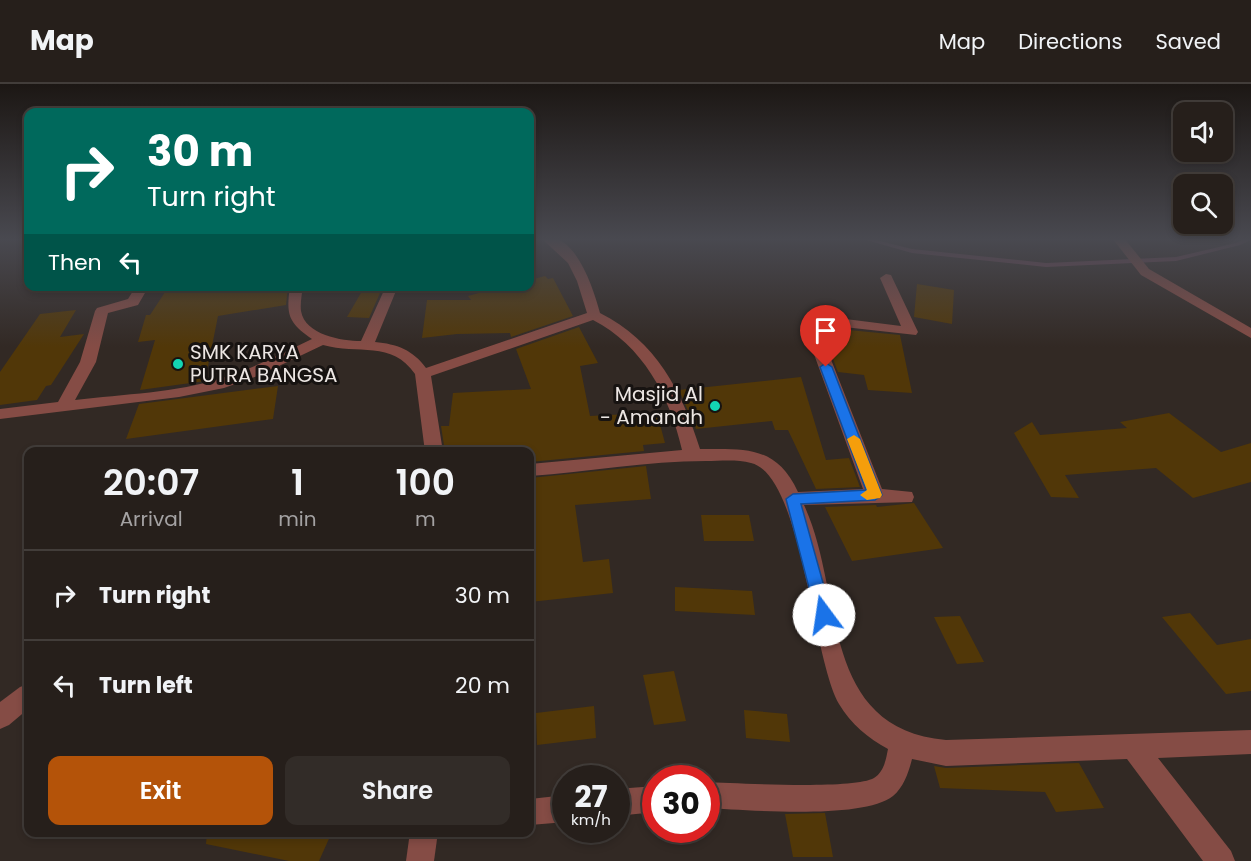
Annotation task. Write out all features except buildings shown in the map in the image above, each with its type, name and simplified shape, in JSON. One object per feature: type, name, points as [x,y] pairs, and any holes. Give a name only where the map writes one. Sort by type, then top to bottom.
[{"type":"street","points":[[582,274],[594,315]]},
{"type":"street","points":[[1148,274],[1251,334]]},
{"type":"street","points":[[875,495],[810,324],[814,320],[911,333],[886,278]]},
{"type":"street","points":[[64,406],[88,362],[102,311],[133,302],[139,291]]},
{"type":"street","points":[[296,291],[294,312],[297,318],[302,325],[322,340]]},
{"type":"street","points":[[367,344],[392,291]]},
{"type":"street","points":[[423,374],[594,315],[612,322],[648,353],[668,390],[692,448],[691,454]]},
{"type":"street","points":[[0,414],[179,392],[224,383],[255,372],[322,340],[367,344],[408,356],[418,365],[423,374],[433,447]]},
{"type":"street","points":[[534,470],[691,454],[743,455],[760,459],[779,473],[793,499],[841,681],[854,705],[874,727],[902,743],[928,753],[1134,748],[1251,742]]},
{"type":"street","points":[[793,499],[875,495],[905,497]]},
{"type":"street","points":[[0,717],[24,698]]},
{"type":"street","points":[[720,795],[843,796],[881,789],[896,771],[902,743]]},
{"type":"street","points":[[1134,748],[1221,861]]},
{"type":"street","points":[[534,812],[552,810]]},
{"type":"street","points":[[420,861],[423,837]]},
{"type":"slow traffic","points":[[854,439],[875,495],[867,495]]},
{"type":"place","name":"SMK KARYA PUTRA BANGSA","points":[[178,364]]},
{"type":"place","name":"Masjid Al - Amanah","points":[[715,406]]},
{"type":"route","points":[[824,615],[793,499],[875,495],[826,367]]}]
